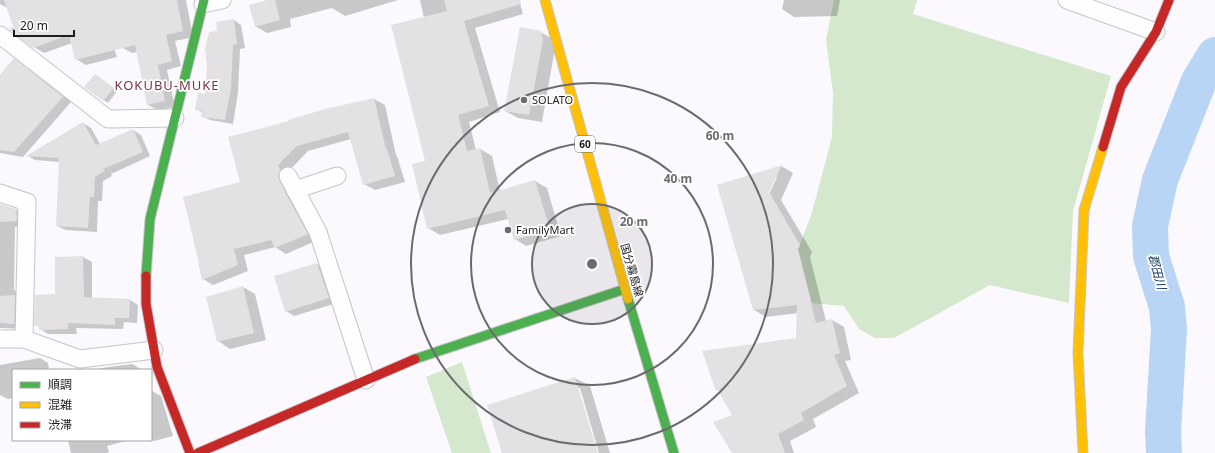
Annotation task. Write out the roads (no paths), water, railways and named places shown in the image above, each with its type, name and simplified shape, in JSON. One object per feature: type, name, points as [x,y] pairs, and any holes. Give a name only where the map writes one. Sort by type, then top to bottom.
[{"type":"street","points":[[190,453],[157,367],[146,304],[147,247],[153,205],[203,2],[222,0]]},
{"type":"street","name":"国分霧島線","points":[[545,0],[625,289],[674,453]]},
{"type":"street","points":[[1067,0],[1156,32]]},
{"type":"street","points":[[1083,453],[1078,353],[1084,210],[1120,87],[1156,32],[1169,0]]},
{"type":"street","points":[[0,35],[108,119],[175,118]]},
{"type":"street","points":[[337,176],[291,183],[318,232],[366,380]]},
{"type":"street","points":[[0,193],[27,202],[24,339]]},
{"type":"street","points":[[198,453],[414,359],[625,289]]},
{"type":"street","points":[[0,339],[24,339],[80,359],[154,350]]},
{"type":"waterway","name":"郡田川","points":[[1164,453],[1163,432],[1169,329],[1167,307],[1151,256],[1150,226],[1160,180],[1199,81],[1215,55]]},
{"type":"place","name":"SOLATO","points":[[524,100]]},
{"type":"place","name":"FamilyMart","points":[[508,230]]},
{"type":"district","name":"KOKUBU-MUKE","points":[[167,85]]}]
